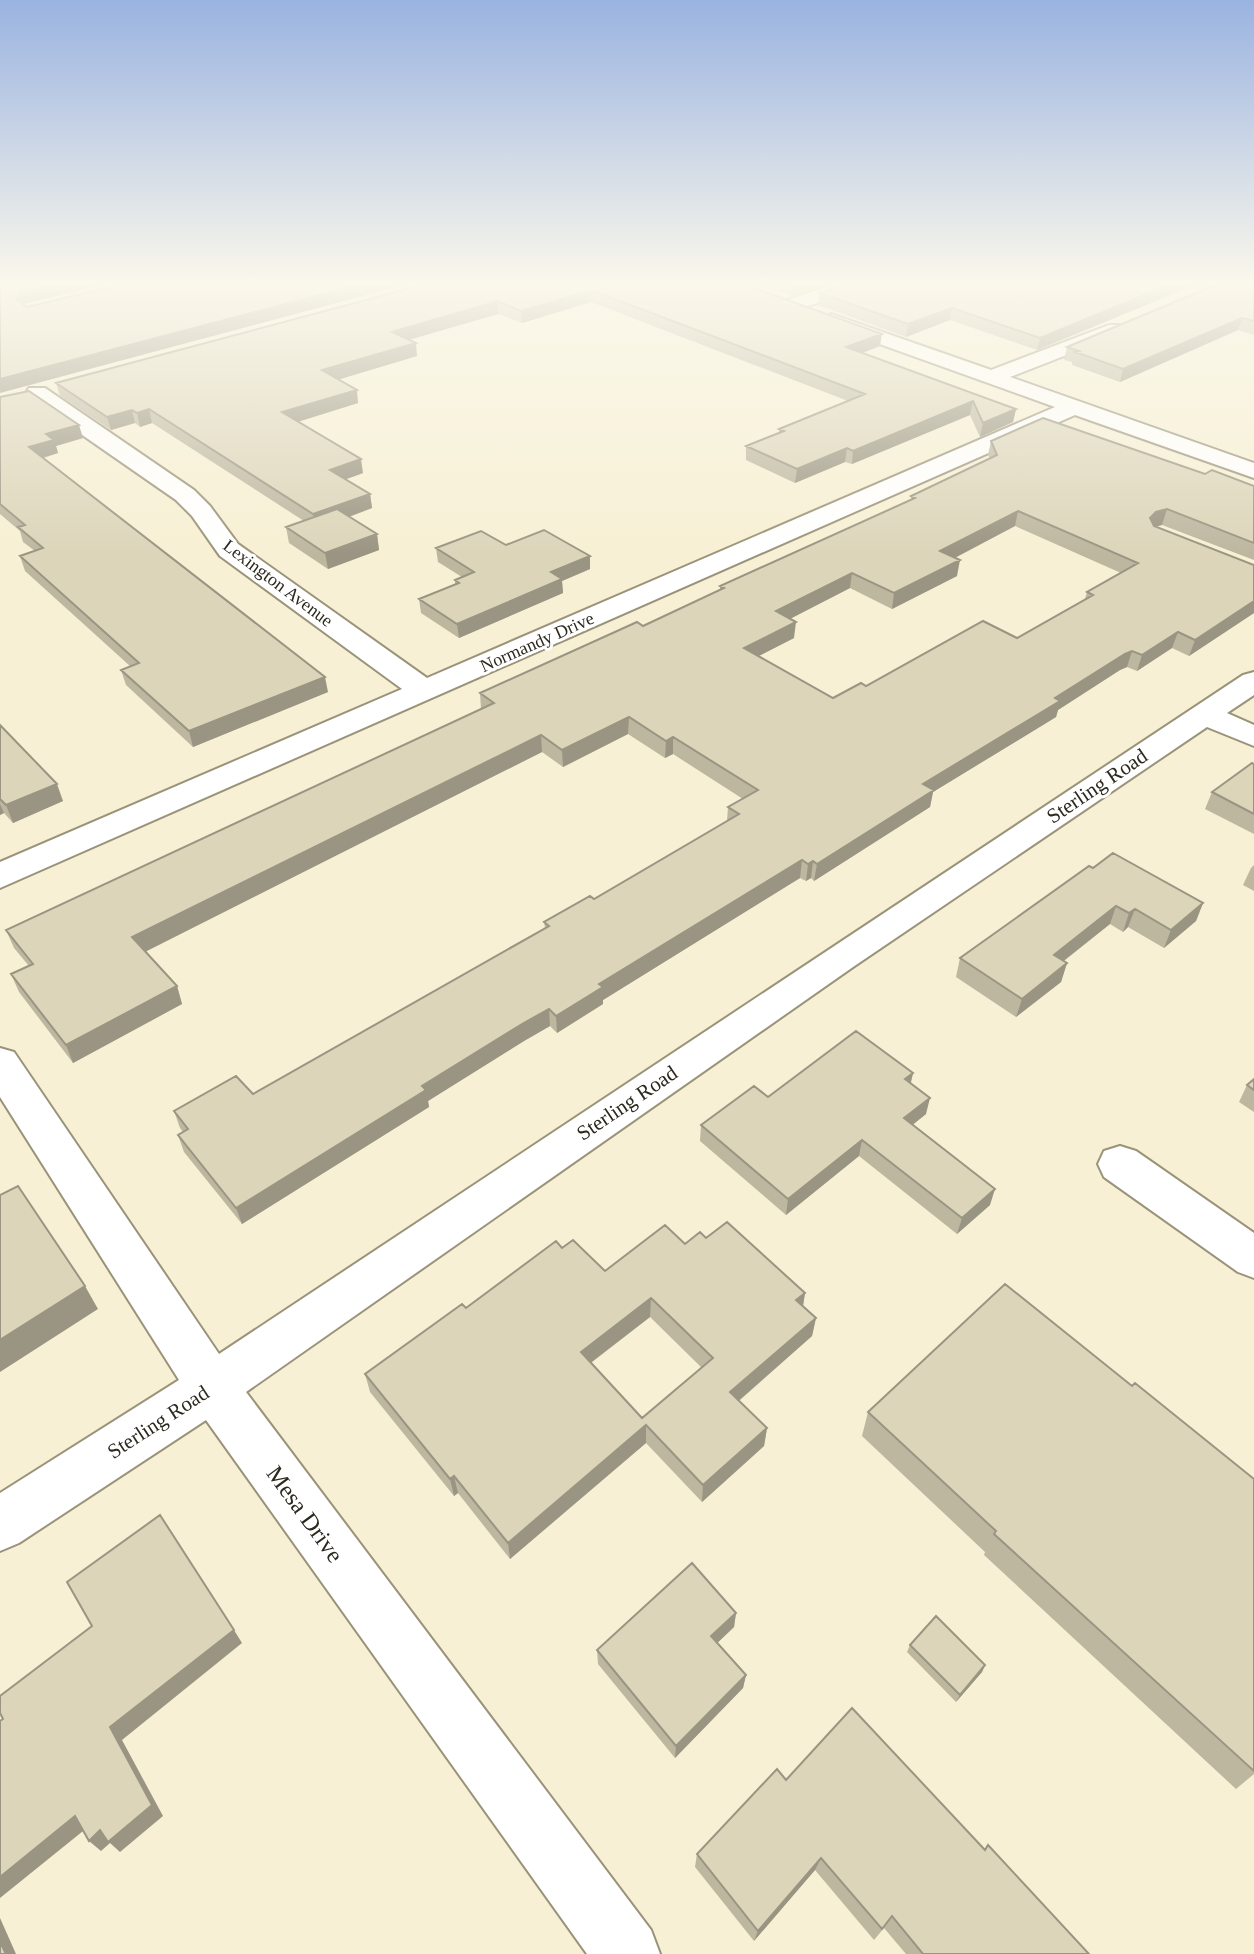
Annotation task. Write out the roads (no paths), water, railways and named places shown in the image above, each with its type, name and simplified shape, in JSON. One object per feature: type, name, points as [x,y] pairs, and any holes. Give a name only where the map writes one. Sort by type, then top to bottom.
[{"type":"street","points":[[978,372],[1254,471]]},
{"type":"street","points":[[991,377],[1003,372]]},
{"type":"street","points":[[12,400],[64,386]]},
{"type":"street","name":"Lexington Avenue","points":[[37,393],[185,495],[201,511],[229,550],[425,691]]},
{"type":"street","name":"Normandy Drive","points":[[0,876],[1074,407]]},
{"type":"street","name":"Sterling Road","points":[[0,1524],[212,1388],[840,958],[1254,681]]},
{"type":"street","points":[[1205,714],[1254,737]]},
{"type":"street","name":"Mesa Drive","points":[[0,1063],[212,1388],[627,1954]]},
{"type":"street","points":[[1121,1164],[1254,1258]]}]
